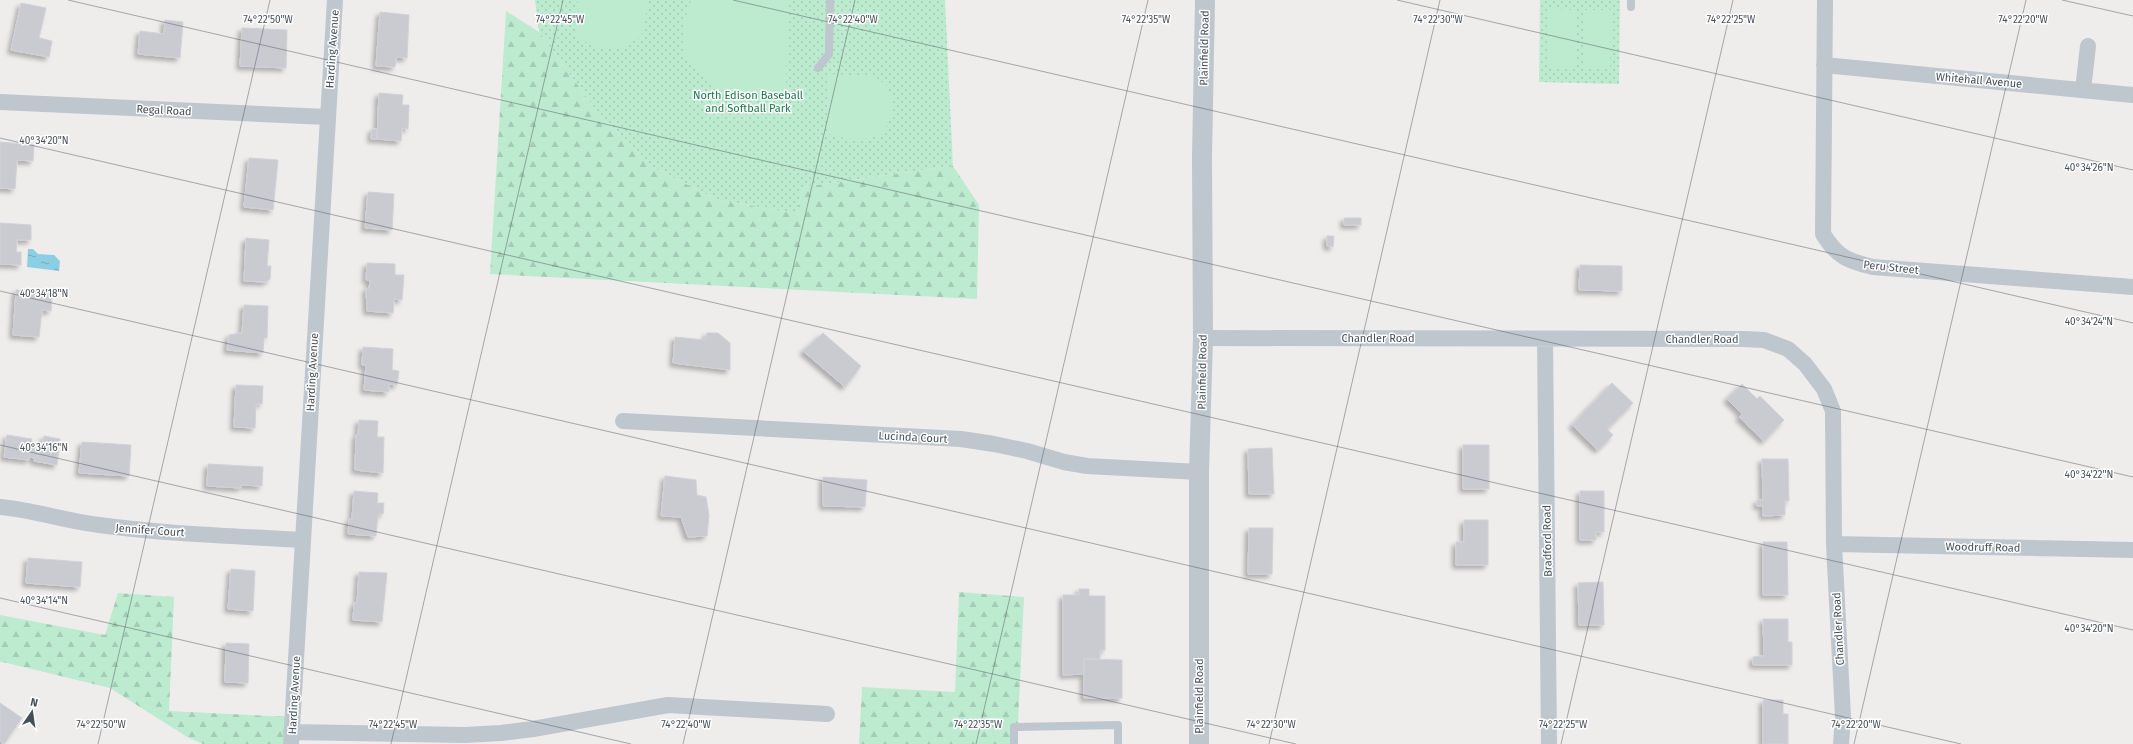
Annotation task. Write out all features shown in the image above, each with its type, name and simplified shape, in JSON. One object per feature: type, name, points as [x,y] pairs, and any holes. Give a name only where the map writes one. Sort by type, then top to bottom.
[{"type":"street","name":"Harding Avenue","points":[[291,738],[335,0]]},
{"type":"street","name":"Plainfield Road","points":[[1199,744],[1199,472],[1203,338],[1202,157],[1205,0]]},
{"type":"street","name":"Peru Street","points":[[1825,0],[1823,234],[1832,250],[1850,262],[1873,267],[2133,288]]},
{"type":"street","points":[[2083,90],[2088,46]]},
{"type":"street","name":"Whitehall Avenue","points":[[1824,65],[2133,95]]},
{"type":"street","name":"Regal Road","points":[[0,102],[327,117]]},
{"type":"street","name":"Chandler Road","points":[[1203,338],[1743,339],[1764,340],[1788,349],[1806,364],[1824,389],[1833,411],[1834,544],[1843,718],[1842,744]]},
{"type":"street","name":"Bradford Road","points":[[1545,339],[1549,744]]},
{"type":"street","name":"Lucinda Court","points":[[623,421],[961,439],[1027,451],[1064,462],[1087,466],[1199,472]]},
{"type":"street","name":"Jennifer Court","points":[[0,507],[33,512],[69,521],[135,529],[302,540]]},
{"type":"street","name":"Woodruff Road","points":[[1834,544],[2133,550]]},
{"type":"street","points":[[291,738],[501,733],[533,729],[668,705],[827,714]]},
{"type":"lane","points":[[818,68],[829,54],[830,0]]},
{"type":"lane","points":[[1014,744],[1014,726],[1118,725],[1118,744]]},
{"type":"green space","name":"North Edison Baseball and Softball Park","points":[[535,0],[945,0],[953,166],[803,187],[797,214],[718,200],[652,167],[598,113],[539,32]]},
{"type":"green space","points":[[578,0],[646,0],[648,4],[642,36],[625,47],[603,49],[576,38]]},
{"type":"green space","points":[[691,0],[788,0],[786,86],[779,92],[770,95],[750,97],[729,93],[711,84],[690,61],[683,48],[684,27]]},
{"type":"green space","points":[[1540,0],[1620,0],[1619,84],[1539,82]]},
{"type":"green space","points":[[1549,9],[1575,10],[1575,68],[1548,67]]},
{"type":"green space","points":[[1584,10],[1611,10],[1610,68],[1583,68]]},
{"type":"green space","points":[[506,11],[539,32],[598,113],[652,167],[718,200],[797,214],[803,187],[953,166],[979,205],[977,299],[490,274]]},
{"type":"green space","points":[[829,74],[868,76],[885,83],[891,98],[892,109],[891,115],[882,135],[855,139],[842,138],[829,134]]},
{"type":"green space","points":[[959,592],[1024,597],[1017,744],[859,744],[862,687],[955,692]]},
{"type":"green space","points":[[118,593],[174,597],[169,711],[292,717],[291,744],[203,744],[189,738],[110,688],[0,662],[0,615],[105,635]]},
{"type":"water","points":[[28,249],[33,249],[38,254],[54,255],[60,261],[59,271],[27,267]]},
{"type":"building","points":[[21,3],[46,8],[39,38],[52,41],[49,57],[11,50]]},
{"type":"building","points":[[380,12],[409,15],[407,58],[396,57],[395,67],[376,66]]},
{"type":"building","points":[[165,20],[183,22],[180,58],[138,54],[140,31],[164,34]]},
{"type":"building","points":[[242,28],[287,30],[286,68],[240,66]]},
{"type":"building","points":[[379,93],[403,95],[402,105],[409,105],[408,129],[402,128],[401,141],[377,139]]},
{"type":"building","points":[[372,129],[377,129],[377,139],[371,139]]},
{"type":"building","points":[[0,142],[34,145],[33,161],[17,160],[15,189],[0,188]]},
{"type":"building","points":[[249,158],[278,160],[273,210],[244,207]]},
{"type":"building","points":[[368,192],[394,194],[392,230],[365,228]]},
{"type":"building","points":[[1344,218],[1361,218],[1361,225],[1344,225]]},
{"type":"building","points":[[0,223],[31,225],[31,240],[17,240],[16,252],[21,252],[21,265],[0,264]]},
{"type":"building","points":[[1327,236],[1334,236],[1333,247],[1327,246]]},
{"type":"building","points":[[246,238],[269,240],[267,266],[271,266],[270,279],[265,282],[244,281]]},
{"type":"building","points":[[367,263],[395,264],[395,275],[404,275],[402,300],[394,299],[393,313],[367,311],[366,288],[369,289],[370,280],[366,280]]},
{"type":"building","points":[[1580,265],[1622,266],[1622,291],[1579,290]]},
{"type":"building","points":[[16,290],[52,292],[51,311],[42,310],[39,337],[13,335]]},
{"type":"building","points":[[244,305],[268,306],[267,338],[264,338],[263,353],[227,350],[229,335],[242,333]]},
{"type":"building","points":[[707,333],[718,333],[730,343],[730,370],[673,363],[675,337],[705,340]]},
{"type":"building","points":[[823,333],[861,366],[845,387],[803,351]]},
{"type":"building","points":[[363,347],[393,349],[392,370],[399,371],[397,385],[389,384],[389,392],[364,390],[366,365],[362,365]]},
{"type":"building","points":[[1612,383],[1633,403],[1607,429],[1613,435],[1598,450],[1572,425]]},
{"type":"building","points":[[1742,384],[1757,399],[1760,396],[1784,420],[1764,441],[1739,417],[1742,414],[1727,399]]},
{"type":"building","points":[[236,385],[263,386],[262,404],[256,404],[255,428],[234,427]]},
{"type":"building","points":[[359,420],[378,421],[377,437],[384,437],[383,473],[355,470],[356,435],[358,435]]},
{"type":"building","points":[[7,435],[32,439],[31,442],[43,443],[44,436],[60,439],[57,465],[34,461],[35,458],[29,457],[29,460],[4,457]]},
{"type":"building","points":[[82,442],[131,445],[129,476],[79,473]]},
{"type":"building","points":[[1463,445],[1489,445],[1489,489],[1463,489]]},
{"type":"building","points":[[1272,448],[1274,494],[1249,494],[1248,449]]},
{"type":"building","points":[[1762,459],[1788,459],[1789,501],[1785,501],[1785,515],[1763,516],[1763,506],[1757,506],[1757,500],[1763,500]]},
{"type":"building","points":[[208,464],[263,467],[262,486],[241,485],[241,488],[207,486]]},
{"type":"building","points":[[665,476],[696,480],[697,495],[706,497],[709,515],[707,536],[688,537],[681,517],[661,516]]},
{"type":"building","points":[[823,477],[867,480],[865,507],[823,506]]},
{"type":"building","points":[[354,491],[378,493],[377,503],[384,503],[383,514],[378,514],[376,536],[348,534],[349,519],[352,519]]},
{"type":"building","points":[[1580,491],[1604,491],[1604,532],[1596,532],[1596,540],[1580,540]]},
{"type":"building","points":[[1464,520],[1488,520],[1488,565],[1456,565],[1456,542],[1464,542]]},
{"type":"building","points":[[1249,528],[1273,528],[1272,574],[1248,574]]},
{"type":"building","points":[[1763,542],[1787,542],[1788,595],[1763,595]]},
{"type":"building","points":[[28,558],[82,562],[80,587],[26,583]]},
{"type":"building","points":[[231,569],[255,571],[253,611],[228,609]]},
{"type":"building","points":[[359,572],[387,573],[382,622],[353,620],[354,603],[357,603]]},
{"type":"building","points":[[1603,582],[1604,625],[1579,625],[1578,583]]},
{"type":"building","points":[[1079,589],[1089,589],[1089,596],[1105,596],[1105,650],[1100,650],[1100,659],[1084,659],[1084,674],[1063,675],[1063,595],[1079,595]]},
{"type":"building","points":[[1763,619],[1788,619],[1788,642],[1792,642],[1792,665],[1753,665],[1753,657],[1764,656]]},
{"type":"building","points":[[226,643],[249,644],[248,683],[225,682]]},
{"type":"building","points":[[1084,659],[1122,660],[1122,698],[1084,698]]},
{"type":"building","points":[[1763,700],[1783,700],[1783,714],[1788,714],[1788,744],[1763,744]]},
{"type":"building","points":[[0,703],[22,718],[4,744],[0,741]]}]
